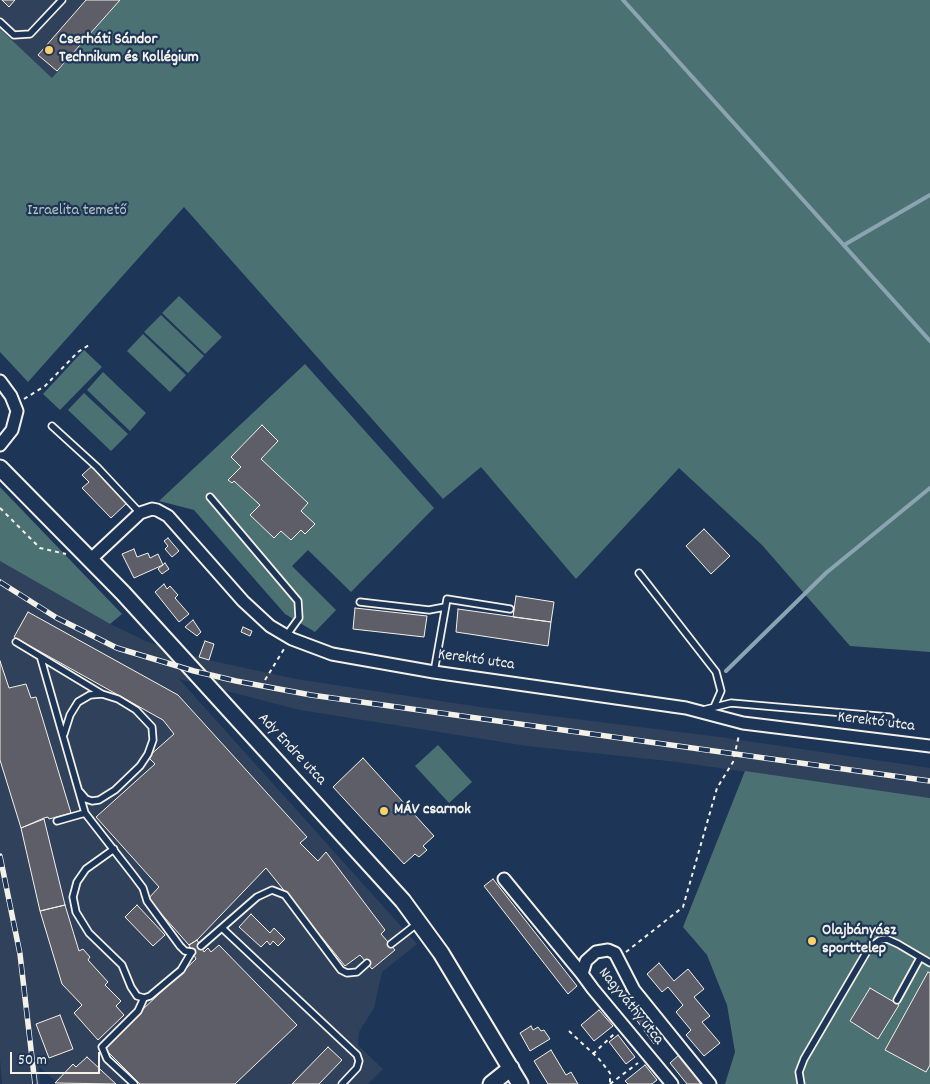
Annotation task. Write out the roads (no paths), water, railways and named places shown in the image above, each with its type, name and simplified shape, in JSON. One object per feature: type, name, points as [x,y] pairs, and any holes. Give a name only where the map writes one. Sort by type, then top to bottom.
[{"type":"street","points":[[0,381],[16,406],[15,424],[0,445]]},
{"type":"street","name":"Ady Endre utca","points":[[0,468],[90,560],[332,820],[419,922],[441,953],[520,1084]]},
{"type":"street","name":"Kerektó utca","points":[[140,513],[152,509],[168,516],[253,611],[289,637],[332,654],[434,672],[701,710],[743,722],[930,746]]},
{"type":"street","points":[[90,560],[140,513]]},
{"type":"street","points":[[504,879],[582,974]]},
{"type":"street","name":"Nagyváthy utca","points":[[672,1084],[582,974],[586,961],[596,952],[608,950],[615,953],[634,990],[710,1084]]},
{"type":"street","points":[[491,1084],[511,1068]]},
{"type":"lane","points":[[0,22],[14,35],[30,34],[62,0]]},
{"type":"lane","points":[[52,426],[97,467],[140,513]]},
{"type":"lane","points":[[210,497],[298,601],[299,618],[289,637]]},
{"type":"lane","points":[[639,573],[716,672],[721,691],[714,707]]},
{"type":"lane","points":[[434,672],[447,598],[510,609]]},
{"type":"lane","points":[[360,602],[429,610],[446,607]]},
{"type":"lane","points":[[16,642],[102,694],[118,699],[146,719],[152,727],[153,740],[140,766],[115,790],[99,800],[86,799],[78,790]]},
{"type":"lane","points":[[42,659],[86,813],[143,888],[146,901],[180,946],[192,952],[181,970],[150,996],[144,998],[137,996],[130,987],[122,965],[89,933],[76,912],[73,896],[77,882],[86,869],[114,850]]},
{"type":"lane","points":[[63,737],[70,715],[78,702],[90,695],[102,694]]},
{"type":"lane","points":[[701,710],[731,703],[890,717]]},
{"type":"lane","points":[[58,821],[86,813]]},
{"type":"lane","points":[[201,946],[257,897],[272,890],[279,891],[285,895],[341,970],[347,973],[357,972],[367,964]]},
{"type":"lane","points":[[391,944],[419,922]]},
{"type":"lane","points":[[222,928],[356,1055],[359,1061],[357,1068],[342,1084]]},
{"type":"lane","points":[[802,1084],[799,1072],[804,1059],[869,948],[880,940],[886,940],[930,963]]},
{"type":"lane","points":[[897,1000],[920,958]]},
{"type":"lane","points":[[134,1084],[107,1059],[102,1047],[138,1011],[144,998]]},
{"type":"waterway","points":[[623,0],[930,341]]},
{"type":"waterway","points":[[844,245],[930,195]]},
{"type":"waterway","points":[[726,671],[826,573],[930,488]]},
{"type":"railway","points":[[0,582],[57,618],[117,648],[194,671],[236,681],[311,695],[930,781]]},
{"type":"railway","points":[[0,856],[20,954],[35,1084]]},
{"type":"place","name":"Cserháti Sándor Technikum és Kollégium","points":[[49,50]]},
{"type":"place","name":"MÁV csarnok","points":[[384,811]]},
{"type":"place","name":"Olajbányász sporttelep","points":[[812,941]]},
{"type":"park label","name":"Izraelita temető","points":[[77,212]]}]
